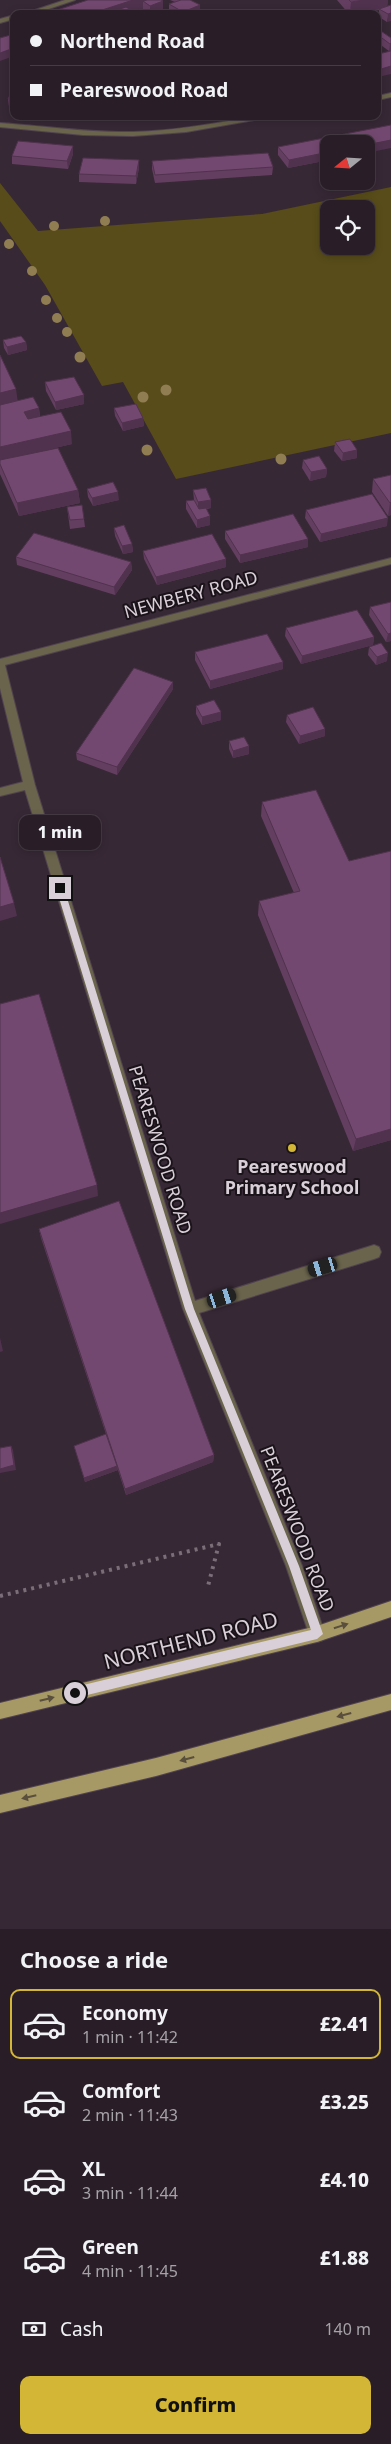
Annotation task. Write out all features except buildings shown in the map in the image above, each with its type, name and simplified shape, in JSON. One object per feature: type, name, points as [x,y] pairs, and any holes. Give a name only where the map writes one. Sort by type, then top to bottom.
[{"type":"main road","name":"NORTHEND ROAD","points":[[0,1711],[317,1634],[391,1609]]},
{"type":"main road","points":[[0,1804],[156,1767],[391,1702]]},
{"type":"street","points":[[39,10],[72,0]]},
{"type":"street","points":[[0,125],[95,134],[134,134],[178,131],[248,120]]},
{"type":"street","name":"NEWBERY ROAD","points":[[0,664],[391,561]]},
{"type":"street","name":"PEARESWOOD ROAD","points":[[0,664],[29,785],[190,1309],[294,1566],[317,1634]]},
{"type":"street","points":[[0,792],[29,785]]},
{"type":"street","points":[[190,1309],[374,1252]]},
{"type":"path","points":[[0,1596],[219,1544],[208,1586]]},
{"type":"shaded area","points":[[0,183],[38,231],[262,214],[320,202],[320,255],[375,255],[375,200],[329,200],[391,187],[391,433],[176,479],[123,382],[102,386],[45,285],[0,221]]},
{"type":"place","name":"Peareswood Primary School","points":[[292,1148]]},
{"type":"route","points":[[60,888],[190,1309],[294,1566],[317,1634],[75,1693]]}]
